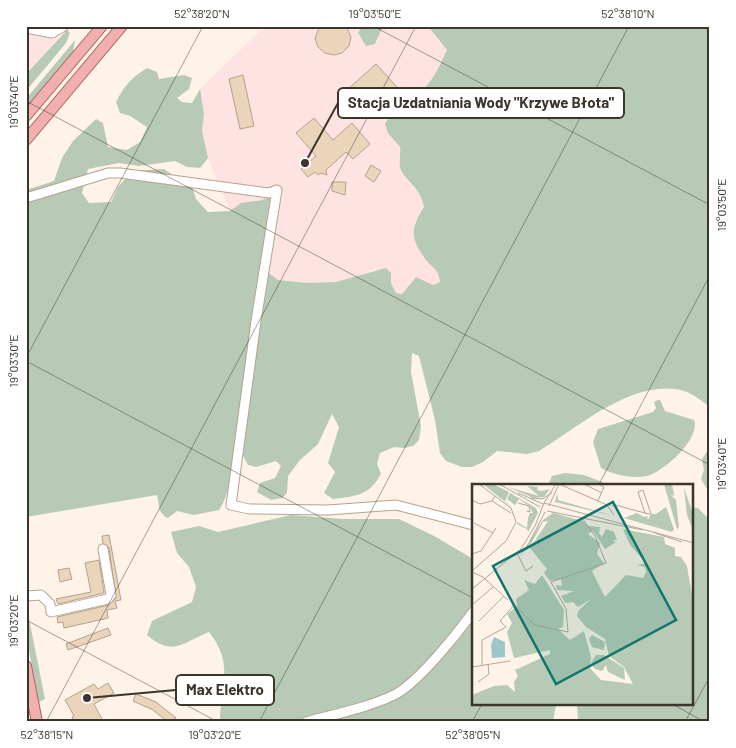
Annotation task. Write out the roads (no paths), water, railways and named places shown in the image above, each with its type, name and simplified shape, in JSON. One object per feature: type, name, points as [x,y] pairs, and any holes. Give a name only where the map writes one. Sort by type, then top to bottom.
[{"type":"main road","points":[[26,116],[102,26]]},
{"type":"main road","points":[[26,140],[122,26]]},
{"type":"main road","points":[[26,666],[37,722]]},
{"type":"lane","points":[[26,28],[52,33],[64,26]]},
{"type":"lane","points":[[26,198],[108,173],[269,193],[277,190],[256,321],[231,506],[249,509],[328,510],[396,505],[472,524]]},
{"type":"lane","points":[[26,596],[41,595],[50,604],[51,612],[108,599],[111,595],[103,550]]},
{"type":"lane","points":[[306,722],[368,705],[395,694],[419,675],[472,614]]},
{"type":"place","name":"Stacja Uzdatniania Wody \"Krzywe Błota\"","points":[[305,163]]},
{"type":"place","name":"Max Elektro","points":[[87,698]]}]
